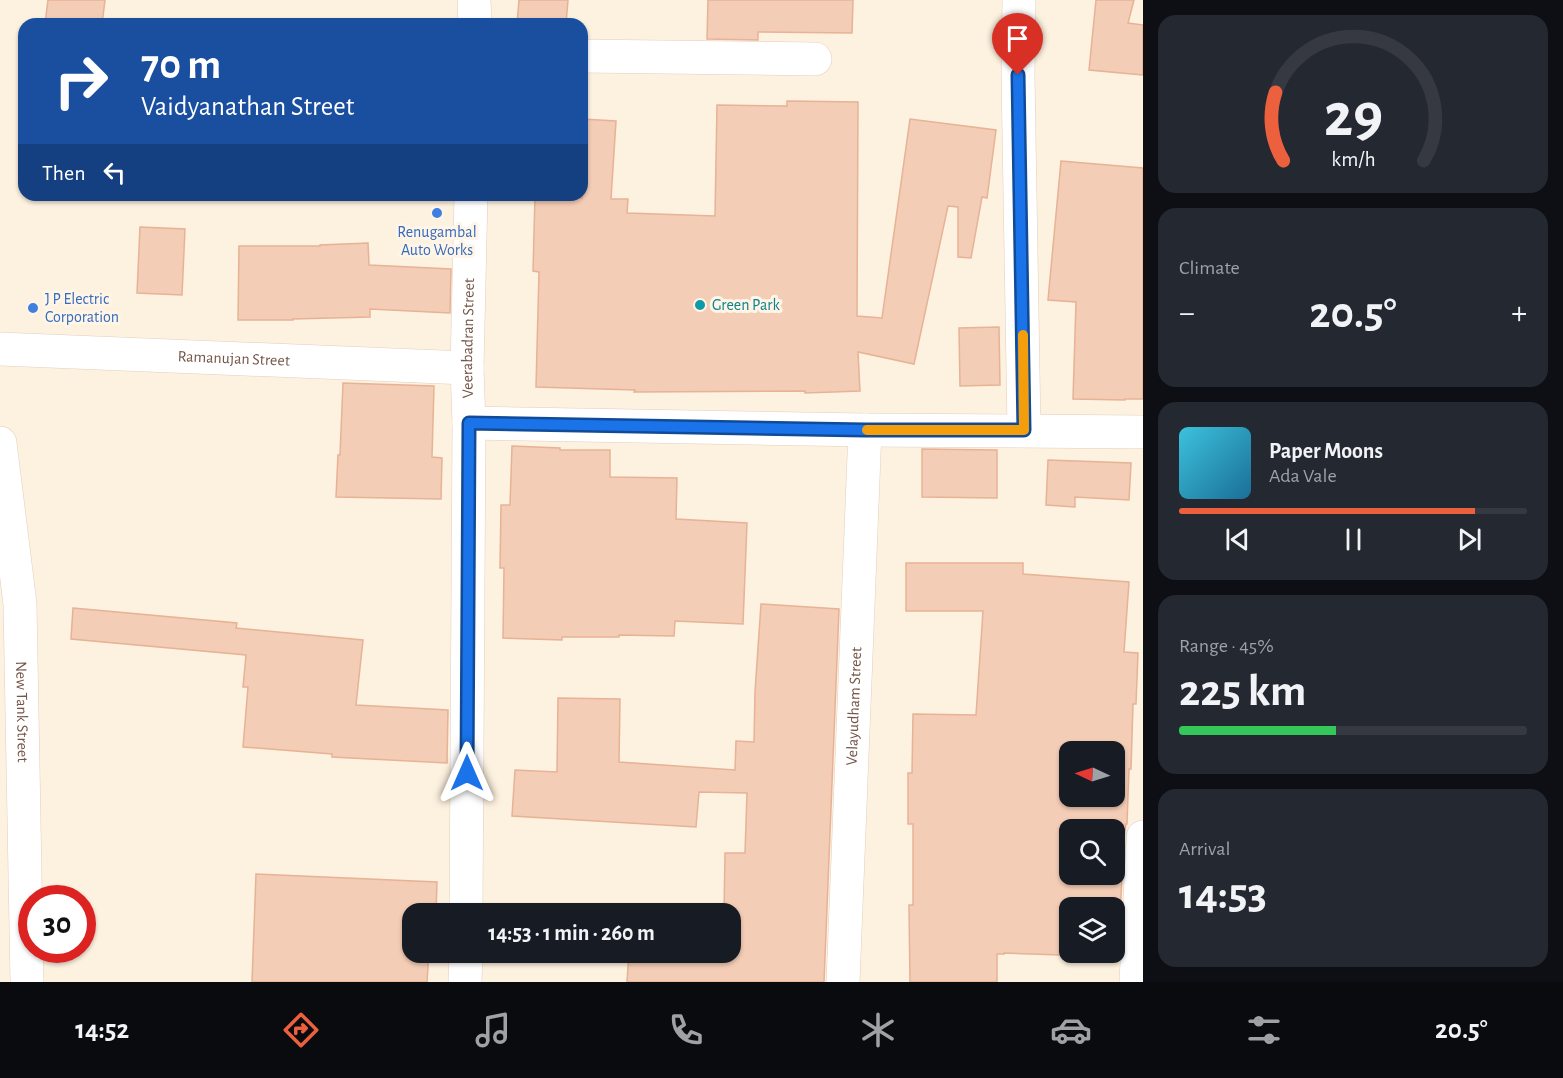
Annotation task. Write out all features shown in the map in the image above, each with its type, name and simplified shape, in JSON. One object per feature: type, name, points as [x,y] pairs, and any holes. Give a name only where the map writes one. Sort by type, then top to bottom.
[{"type":"street","points":[[474,0],[475,18]]},
{"type":"street","points":[[1019,0],[1018,75],[1024,430]]},
{"type":"street","points":[[588,56],[815,59]]},
{"type":"street","name":"Veerabadran Street","points":[[466,903],[469,423],[467,368],[471,201]]},
{"type":"street","name":"Ramanujan Street","points":[[0,349],[467,368]]},
{"type":"street","points":[[469,423],[1143,432]]},
{"type":"street","name":"Velayudham Street","points":[[843,982],[865,430]]},
{"type":"street","name":"New Tank Street","points":[[0,443],[20,604],[10,645],[27,982]]},
{"type":"street","points":[[1136,982],[1143,837]]},
{"type":"street","points":[[465,982],[466,963]]},
{"type":"building","points":[[48,0],[105,0],[103,18],[46,18]]},
{"type":"building","points":[[519,0],[568,0],[566,18],[518,18]]},
{"type":"building","points":[[708,0],[853,0],[852,33],[758,32],[758,40],[707,39]]},
{"type":"building","points":[[1096,0],[1134,0],[1128,23],[1143,25],[1143,75],[1089,70]]},
{"type":"building","points":[[787,101],[858,102],[857,316],[882,318],[910,119],[996,130],[987,198],[982,197],[971,258],[958,257],[958,207],[948,206],[914,364],[858,352],[860,391],[634,392],[635,390],[536,387],[539,272],[533,271],[535,201],[588,201],[588,119],[616,121],[611,199],[628,199],[627,213],[715,216],[717,105],[787,106]]},
{"type":"building","points":[[1061,161],[1143,168],[1143,399],[1073,399],[1076,302],[1048,300]]},
{"type":"building","points":[[140,227],[185,229],[182,295],[137,293]]},
{"type":"building","points":[[368,243],[369,265],[451,269],[450,313],[370,309],[370,317],[238,320],[239,246],[320,246]]},
{"type":"building","points":[[999,327],[1000,385],[960,386],[959,328]]},
{"type":"building","points":[[343,383],[434,386],[432,457],[442,458],[441,499],[336,497]]},
{"type":"building","points":[[512,446],[560,448],[560,450],[610,450],[610,477],[677,478],[676,519],[747,523],[743,624],[675,621],[674,636],[562,637],[562,640],[503,638],[504,568],[500,568],[501,505],[510,505]]},
{"type":"building","points":[[922,449],[997,450],[997,498],[922,497]]},
{"type":"building","points":[[1048,460],[1131,463],[1129,500],[1075,497],[1075,507],[1046,505]]},
{"type":"building","points":[[906,563],[1023,563],[1023,574],[1129,582],[1124,652],[1138,653],[1127,824],[1125,830],[1125,819],[1059,819],[1059,885],[1122,885],[1121,897],[1059,897],[1059,955],[997,954],[997,982],[910,982],[909,905],[913,905],[913,824],[908,824],[908,773],[912,773],[913,714],[976,715],[983,611],[906,611]]},
{"type":"building","points":[[761,604],[839,609],[824,982],[627,982],[628,963],[741,963],[741,903],[724,903],[725,853],[745,853],[747,793],[699,792],[696,827],[512,816],[515,770],[557,772],[558,698],[620,699],[619,762],[735,770],[736,741],[754,742]]},
{"type":"building","points":[[73,608],[237,623],[236,628],[363,640],[356,705],[448,710],[447,763],[332,757],[332,754],[243,747],[248,687],[243,687],[246,655],[71,639]]},
{"type":"building","points":[[256,874],[437,882],[436,903],[402,903],[402,963],[428,963],[427,982],[252,982]]},
{"type":"slow traffic","points":[[867,430],[1024,430],[1023,335]]},
{"type":"place","name":"Renugambal Auto Works","points":[[437,213]]},
{"type":"place","name":"Green Park","points":[[700,305]]},
{"type":"place","name":"J P Electric Corporation","points":[[33,308]]},
{"type":"route","points":[[467,773],[469,423],[865,430],[1024,430],[1018,75]]}]
